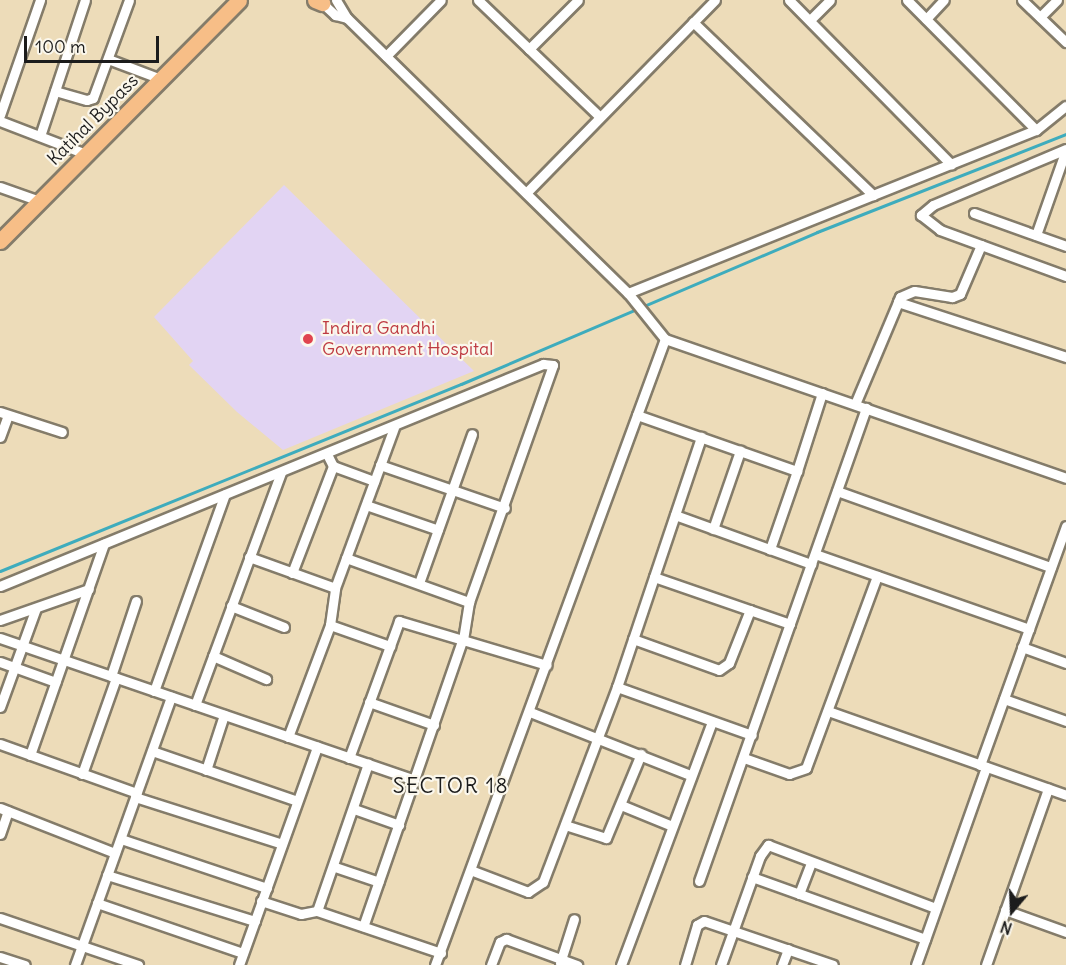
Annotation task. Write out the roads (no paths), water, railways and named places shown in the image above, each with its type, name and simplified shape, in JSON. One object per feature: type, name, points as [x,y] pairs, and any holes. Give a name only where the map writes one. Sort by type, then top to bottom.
[{"type":"main road","name":"Katihal Bypass","points":[[3,233],[40,201],[239,0]]},
{"type":"street","points":[[0,115],[40,0]]},
{"type":"street","points":[[40,136],[84,0]]},
{"type":"street","points":[[55,91],[91,100],[129,0]]},
{"type":"street","points":[[386,56],[441,0]]},
{"type":"street","points":[[478,0],[600,117]]},
{"type":"street","points":[[529,49],[578,0]]},
{"type":"street","points":[[526,192],[715,0]]},
{"type":"street","points":[[789,0],[951,164]]},
{"type":"street","points":[[810,20],[830,0]]},
{"type":"street","points":[[907,0],[1036,130]]},
{"type":"street","points":[[926,19],[944,0]]},
{"type":"street","points":[[1022,0],[1066,42]]},
{"type":"street","points":[[1040,18],[1057,0]]},
{"type":"street","points":[[323,1],[334,15],[347,18],[526,192],[631,297],[665,339],[1066,478]]},
{"type":"street","points":[[693,22],[873,195]]},
{"type":"street","points":[[108,59],[161,79]]},
{"type":"street","points":[[631,297],[873,195],[1036,130],[1066,106]]},
{"type":"street","points":[[0,121],[87,154]]},
{"type":"street","points":[[1036,235],[1066,149]]},
{"type":"street","points":[[1066,149],[922,213],[940,230],[1066,276]]},
{"type":"street","points":[[0,187],[40,201]]},
{"type":"street","points":[[974,213],[1066,246]]},
{"type":"street","points":[[855,404],[900,297],[914,291],[952,297],[960,294],[981,245]]},
{"type":"street","points":[[898,302],[1066,357]]},
{"type":"street","points":[[435,965],[473,871],[665,339]]},
{"type":"street","points":[[0,586],[394,428],[549,362],[553,370],[505,508],[469,602],[463,638],[363,926]]},
{"type":"street","points":[[770,549],[822,393]]},
{"type":"street","points":[[699,881],[866,408]]},
{"type":"street","points":[[0,437],[4,413],[62,432]]},
{"type":"street","points":[[637,414],[797,471]]},
{"type":"street","points":[[288,737],[330,626],[335,588],[394,428]]},
{"type":"street","points":[[419,583],[472,434]]},
{"type":"street","points":[[473,871],[520,891],[537,889],[565,825],[598,737],[701,437]]},
{"type":"street","points":[[713,529],[740,450]]},
{"type":"street","points":[[327,454],[333,466],[374,481]]},
{"type":"street","points":[[380,465],[505,508]]},
{"type":"street","points":[[292,573],[333,466]]},
{"type":"street","points":[[195,705],[280,472]]},
{"type":"street","points":[[837,491],[1051,567]]},
{"type":"street","points":[[154,691],[225,494]]},
{"type":"street","points":[[366,505],[438,530]]},
{"type":"street","points":[[675,515],[770,549],[876,576],[1029,629]]},
{"type":"street","points":[[915,965],[936,908],[1004,699],[1066,526]]},
{"type":"street","points":[[30,755],[104,544]]},
{"type":"street","points":[[249,557],[335,588]]},
{"type":"street","points":[[346,558],[469,602]]},
{"type":"street","points":[[744,758],[789,774],[801,773],[828,711],[876,576]]},
{"type":"street","points":[[654,577],[790,624]]},
{"type":"street","points":[[0,620],[88,589]]},
{"type":"street","points":[[82,774],[136,601]]},
{"type":"street","points":[[231,606],[284,627]]},
{"type":"street","points":[[0,707],[36,608]]},
{"type":"street","points":[[633,639],[719,670],[729,663],[750,610]]},
{"type":"street","points":[[349,758],[399,621],[463,638],[547,665]]},
{"type":"street","points":[[330,626],[390,646]]},
{"type":"street","points":[[0,638],[414,780]]},
{"type":"street","points":[[1022,647],[1066,663]]},
{"type":"street","points":[[213,656],[266,679]]},
{"type":"street","points":[[0,662],[57,682]]},
{"type":"street","points":[[616,687],[752,735]]},
{"type":"street","points":[[75,965],[171,697]]},
{"type":"street","points":[[1004,699],[1066,721]]},
{"type":"street","points":[[369,702],[434,725]]},
{"type":"street","points":[[828,711],[1066,795]]},
{"type":"street","points":[[530,712],[690,775]]},
{"type":"street","points":[[206,770],[224,715]]},
{"type":"street","points":[[621,965],[712,721]]},
{"type":"street","points":[[0,744],[136,795],[282,844]]},
{"type":"street","points":[[239,965],[317,747]]},
{"type":"street","points":[[152,751],[297,801]]},
{"type":"street","points":[[565,825],[606,838],[621,806],[640,754]]},
{"type":"street","points":[[317,911],[335,867],[368,764]]},
{"type":"street","points":[[986,965],[1048,789]]},
{"type":"street","points":[[621,806],[672,826]]},
{"type":"street","points":[[354,809],[399,825]]},
{"type":"street","points":[[0,834],[4,810],[115,853]]},
{"type":"street","points":[[121,839],[267,888]]},
{"type":"street","points":[[721,965],[752,877],[768,845],[936,908]]},
{"type":"street","points":[[799,894],[811,862]]},
{"type":"street","points":[[335,867],[379,882]]},
{"type":"street","points":[[107,875],[255,921]]},
{"type":"street","points":[[752,877],[925,939]]},
{"type":"street","points":[[261,901],[301,914],[317,911],[441,953]]},
{"type":"street","points":[[97,903],[243,953]]},
{"type":"street","points":[[1005,910],[1066,932]]},
{"type":"street","points":[[0,918],[136,965]]},
{"type":"street","points":[[560,962],[574,918]]},
{"type":"street","points":[[685,965],[700,921],[733,930],[833,965]]},
{"type":"street","points":[[490,965],[500,942],[506,939],[560,962],[577,965]]},
{"type":"street","points":[[782,965],[788,949]]},
{"type":"street","points":[[0,957],[25,965]]},
{"type":"waterway","points":[[0,571],[461,384],[817,232],[1066,134]]},
{"type":"place","name":"Indira Gandhi Government Hospital","points":[[308,339]]},
{"type":"district","name":"SECTOR 18","points":[[451,786]]}]
